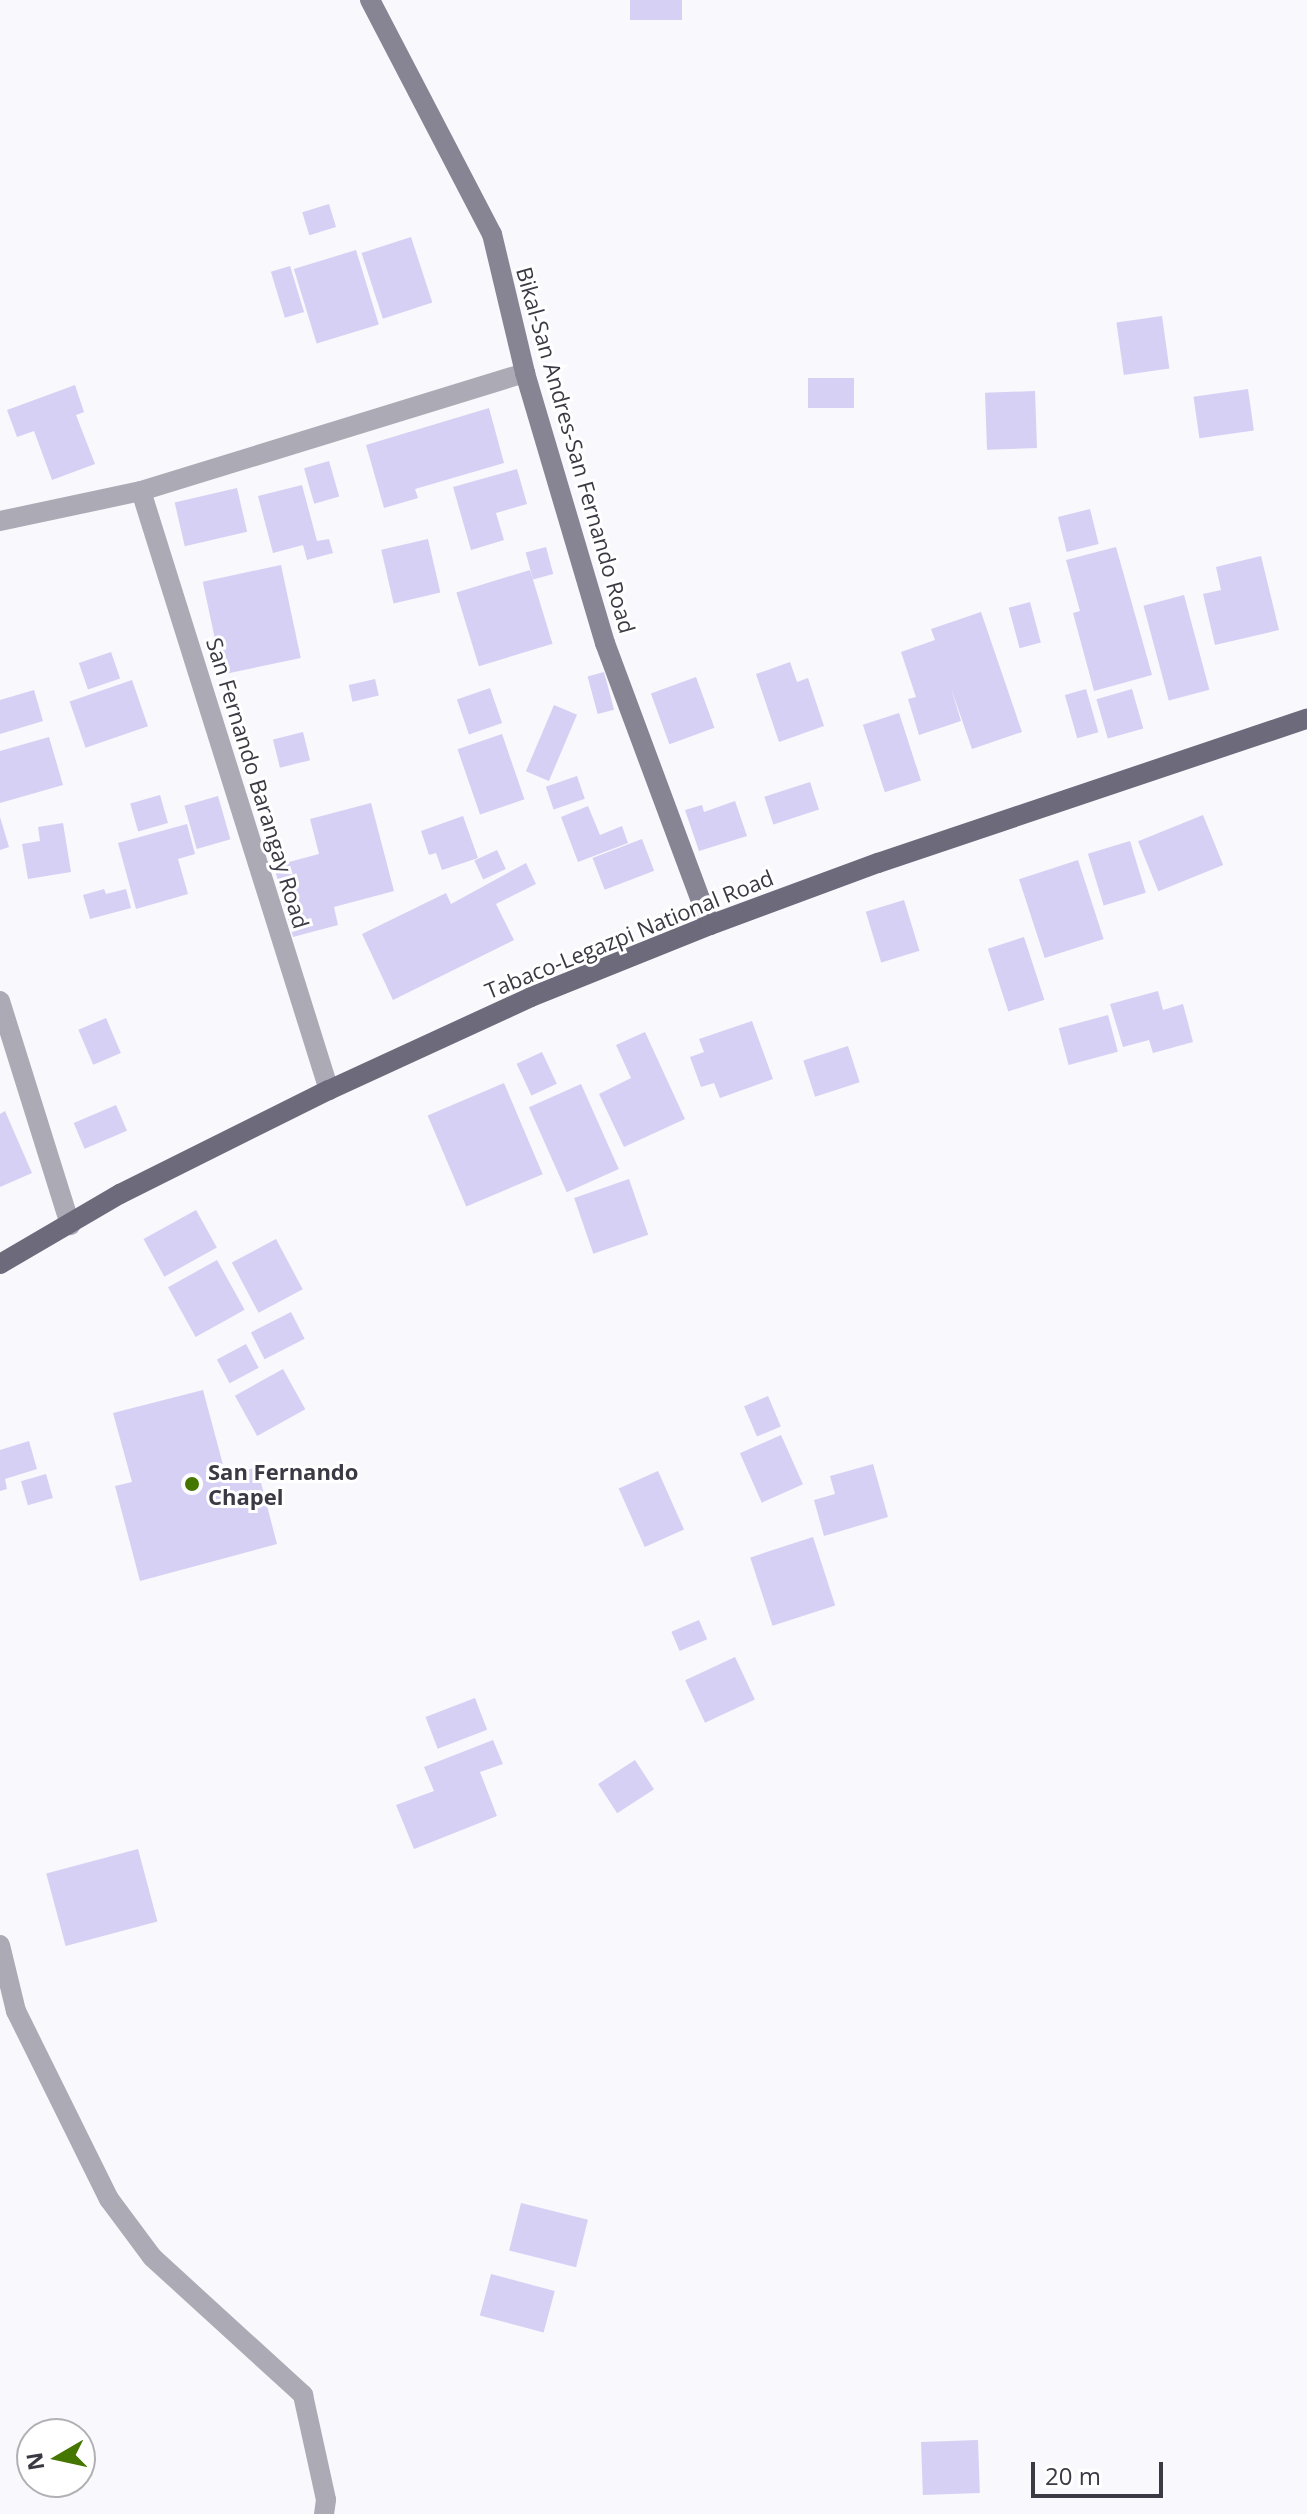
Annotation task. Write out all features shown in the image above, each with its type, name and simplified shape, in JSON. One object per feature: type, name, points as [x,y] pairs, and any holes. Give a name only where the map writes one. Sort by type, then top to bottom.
[{"type":"main road","name":"Tabaco-Legazpi National Road","points":[[0,1264],[120,1194],[329,1090],[531,997],[710,925],[878,863],[1307,719]]},
{"type":"street","name":"Bikal-San Andres-San Fernando Road","points":[[370,0],[492,234],[525,373],[605,643],[710,925]]},
{"type":"street","points":[[0,521],[141,491],[525,373]]},
{"type":"street","name":"San Fernando Barangay Road","points":[[141,491],[329,1090]]},
{"type":"street","points":[[0,1001],[70,1225]]},
{"type":"street","points":[[0,1945],[16,2011],[109,2199],[152,2257],[303,2395],[326,2500],[324,2514]]},
{"type":"building","points":[[630,0],[682,0],[682,20],[630,20]]},
{"type":"building","points":[[329,204],[336,227],[309,235],[302,212]]},
{"type":"building","points":[[411,237],[432,303],[383,319],[362,253]]},
{"type":"building","points":[[356,250],[379,325],[317,344],[294,269]]},
{"type":"building","points":[[290,266],[304,312],[285,318],[271,272]]},
{"type":"building","points":[[1162,316],[1169,368],[1124,375],[1116,322]]},
{"type":"building","points":[[808,378],[854,378],[854,408],[808,408]]},
{"type":"building","points":[[75,385],[84,412],[76,415],[95,464],[52,480],[34,431],[17,437],[7,410]]},
{"type":"building","points":[[1248,389],[1254,431],[1199,438],[1194,397]]},
{"type":"building","points":[[1035,391],[1037,448],[987,450],[985,393]]},
{"type":"building","points":[[489,408],[504,463],[415,489],[418,498],[384,508],[366,445]]},
{"type":"building","points":[[329,461],[339,497],[314,504],[304,468]]},
{"type":"building","points":[[517,469],[527,504],[496,513],[504,540],[471,550],[453,487]]},
{"type":"building","points":[[302,485],[317,541],[329,539],[333,553],[307,560],[303,545],[273,553],[258,496]]},
{"type":"building","points":[[237,488],[247,532],[185,546],[175,502]]},
{"type":"building","points":[[1090,509],[1099,544],[1067,552],[1058,517]]},
{"type":"building","points":[[428,539],[440,593],[394,603],[381,550]]},
{"type":"building","points":[[546,547],[553,574],[533,579],[526,552]]},
{"type":"building","points":[[1116,547],[1152,675],[1094,691],[1073,613],[1080,611],[1066,560]]},
{"type":"building","points":[[1261,556],[1279,630],[1215,645],[1203,594],[1221,590],[1216,567]]},
{"type":"building","points":[[281,565],[301,658],[222,675],[203,582]]},
{"type":"building","points":[[530,570],[553,644],[479,666],[456,593]]},
{"type":"building","points":[[1184,595],[1209,690],[1169,701],[1143,606]]},
{"type":"building","points":[[1030,602],[1041,643],[1020,648],[1009,608]]},
{"type":"building","points":[[981,612],[1022,732],[972,749],[951,688],[961,721],[919,735],[908,699],[916,697],[901,652],[935,640],[931,629]]},
{"type":"building","points":[[111,652],[120,678],[88,690],[79,663]]},
{"type":"building","points":[[790,662],[797,682],[808,678],[824,726],[779,742],[756,674]]},
{"type":"building","points":[[604,672],[614,710],[598,714],[588,676]]},
{"type":"building","points":[[696,677],[714,728],[669,744],[651,693]]},
{"type":"building","points":[[375,679],[379,696],[353,702],[349,685]]},
{"type":"building","points":[[132,680],[148,726],[86,748],[70,701]]},
{"type":"building","points":[[490,688],[502,723],[469,734],[457,699]]},
{"type":"building","points":[[1086,689],[1098,732],[1077,738],[1065,695]]},
{"type":"building","points":[[1132,689],[1143,728],[1108,739],[1096,699]]},
{"type":"building","points":[[34,690],[43,721],[0,734],[0,700]]},
{"type":"building","points":[[554,705],[577,715],[549,781],[526,771]]},
{"type":"building","points":[[899,713],[921,781],[885,792],[863,725]]},
{"type":"building","points":[[303,732],[310,760],[280,768],[273,739]]},
{"type":"building","points":[[502,734],[524,799],[480,815],[458,749]]},
{"type":"building","points":[[49,737],[63,785],[0,803],[0,751]]},
{"type":"building","points":[[577,776],[585,799],[554,809],[546,787]]},
{"type":"building","points":[[810,782],[819,810],[773,824],[764,797]]},
{"type":"building","points":[[160,795],[168,823],[138,831],[130,804]]},
{"type":"building","points":[[218,796],[230,839],[197,849],[184,806]]},
{"type":"building","points":[[735,801],[747,836],[699,851],[685,810],[702,805],[704,812]]},
{"type":"building","points":[[371,803],[394,891],[334,907],[338,925],[293,937],[274,866],[319,854],[310,819]]},
{"type":"building","points":[[588,806],[600,835],[622,826],[628,843],[578,862],[561,817]]},
{"type":"building","points":[[1203,815],[1223,865],[1158,891],[1138,841]]},
{"type":"building","points":[[463,816],[478,858],[442,870],[436,853],[429,855],[421,831]]},
{"type":"building","points":[[0,817],[9,847],[0,850]]},
{"type":"building","points":[[63,823],[71,872],[28,879],[22,844],[40,841],[38,827]]},
{"type":"building","points":[[187,824],[195,854],[178,859],[188,894],[136,909],[118,843]]},
{"type":"building","points":[[642,839],[654,871],[605,890],[593,858]]},
{"type":"building","points":[[1130,841],[1146,893],[1104,906],[1088,854]]},
{"type":"building","points":[[497,850],[506,869],[483,880],[474,861]]},
{"type":"building","points":[[1078,860],[1104,939],[1045,958],[1019,879]]},
{"type":"building","points":[[526,863],[536,884],[496,904],[514,940],[393,1000],[362,934],[446,893],[451,904]]},
{"type":"building","points":[[104,889],[106,894],[126,889],[131,908],[90,919],[83,895]]},
{"type":"building","points":[[904,900],[919,951],[881,962],[866,912]]},
{"type":"building","points":[[1024,937],[1044,1000],[1008,1012],[988,949]]},
{"type":"building","points":[[1158,991],[1163,1010],[1183,1004],[1193,1042],[1153,1053],[1149,1040],[1123,1047],[1110,1004]]},
{"type":"building","points":[[1108,1015],[1118,1052],[1069,1065],[1059,1028]]},
{"type":"building","points":[[106,1018],[121,1053],[93,1065],[78,1030]]},
{"type":"building","points":[[752,1021],[773,1079],[720,1098],[714,1083],[701,1087],[690,1057],[704,1052],[699,1039]]},
{"type":"building","points":[[645,1032],[685,1119],[624,1147],[599,1094],[631,1078],[616,1045]]},
{"type":"building","points":[[848,1046],[860,1082],[815,1097],[803,1061]]},
{"type":"building","points":[[542,1052],[557,1084],[531,1096],[517,1064]]},
{"type":"building","points":[[504,1083],[543,1174],[466,1207],[428,1115]]},
{"type":"building","points":[[581,1084],[619,1169],[567,1192],[529,1107]]},
{"type":"building","points":[[116,1105],[127,1131],[85,1149],[74,1123]]},
{"type":"building","points":[[5,1111],[32,1173],[0,1187],[0,1114]]},
{"type":"building","points":[[629,1179],[648,1235],[593,1254],[574,1198]]},
{"type":"building","points":[[196,1210],[217,1248],[164,1277],[144,1239]]},
{"type":"building","points":[[276,1239],[303,1289],[259,1313],[232,1262]]},
{"type":"building","points":[[217,1260],[245,1310],[196,1337],[168,1287]]},
{"type":"building","points":[[291,1312],[305,1339],[265,1359],[251,1332]]},
{"type":"building","points":[[246,1344],[259,1368],[230,1383],[217,1359]]},
{"type":"building","points":[[283,1369],[305,1409],[257,1436],[235,1396]]},
{"type":"building","name":"San Fernando Chapel","points":[[203,1390],[226,1476],[257,1467],[277,1544],[140,1581],[115,1486],[132,1482],[113,1413]]},
{"type":"building","points":[[768,1396],[781,1426],[757,1437],[744,1406]]},
{"type":"building","points":[[781,1435],[803,1484],[762,1503],[740,1453]]},
{"type":"building","points":[[29,1441],[37,1469],[5,1479],[7,1489],[0,1491],[0,1450]]},
{"type":"building","points":[[873,1464],[888,1517],[824,1536],[814,1500],[835,1494],[830,1476]]},
{"type":"building","points":[[658,1471],[684,1529],[645,1547],[619,1488]]},
{"type":"building","points":[[46,1474],[53,1498],[28,1505],[21,1481]]},
{"type":"building","points":[[813,1537],[835,1605],[772,1626],[750,1557]]},
{"type":"building","points":[[699,1620],[707,1639],[680,1651],[671,1632]]},
{"type":"building","points":[[735,1657],[755,1700],[705,1723],[685,1680]]},
{"type":"building","points":[[475,1698],[487,1730],[438,1749],[426,1717]]},
{"type":"building","points":[[493,1740],[503,1764],[480,1772],[497,1816],[414,1849],[396,1805],[434,1791],[424,1767]]},
{"type":"building","points":[[635,1760],[654,1789],[617,1813],[598,1784]]},
{"type":"building","points":[[138,1849],[157,1921],[66,1946],[46,1874]]},
{"type":"building","points":[[521,2203],[588,2220],[576,2267],[509,2251]]},
{"type":"building","points":[[491,2274],[555,2291],[544,2333],[480,2316]]},
{"type":"building","points":[[978,2440],[980,2493],[923,2495],[921,2442]]},
{"type":"place","name":"San Fernando Chapel","points":[[192,1484]]}]
